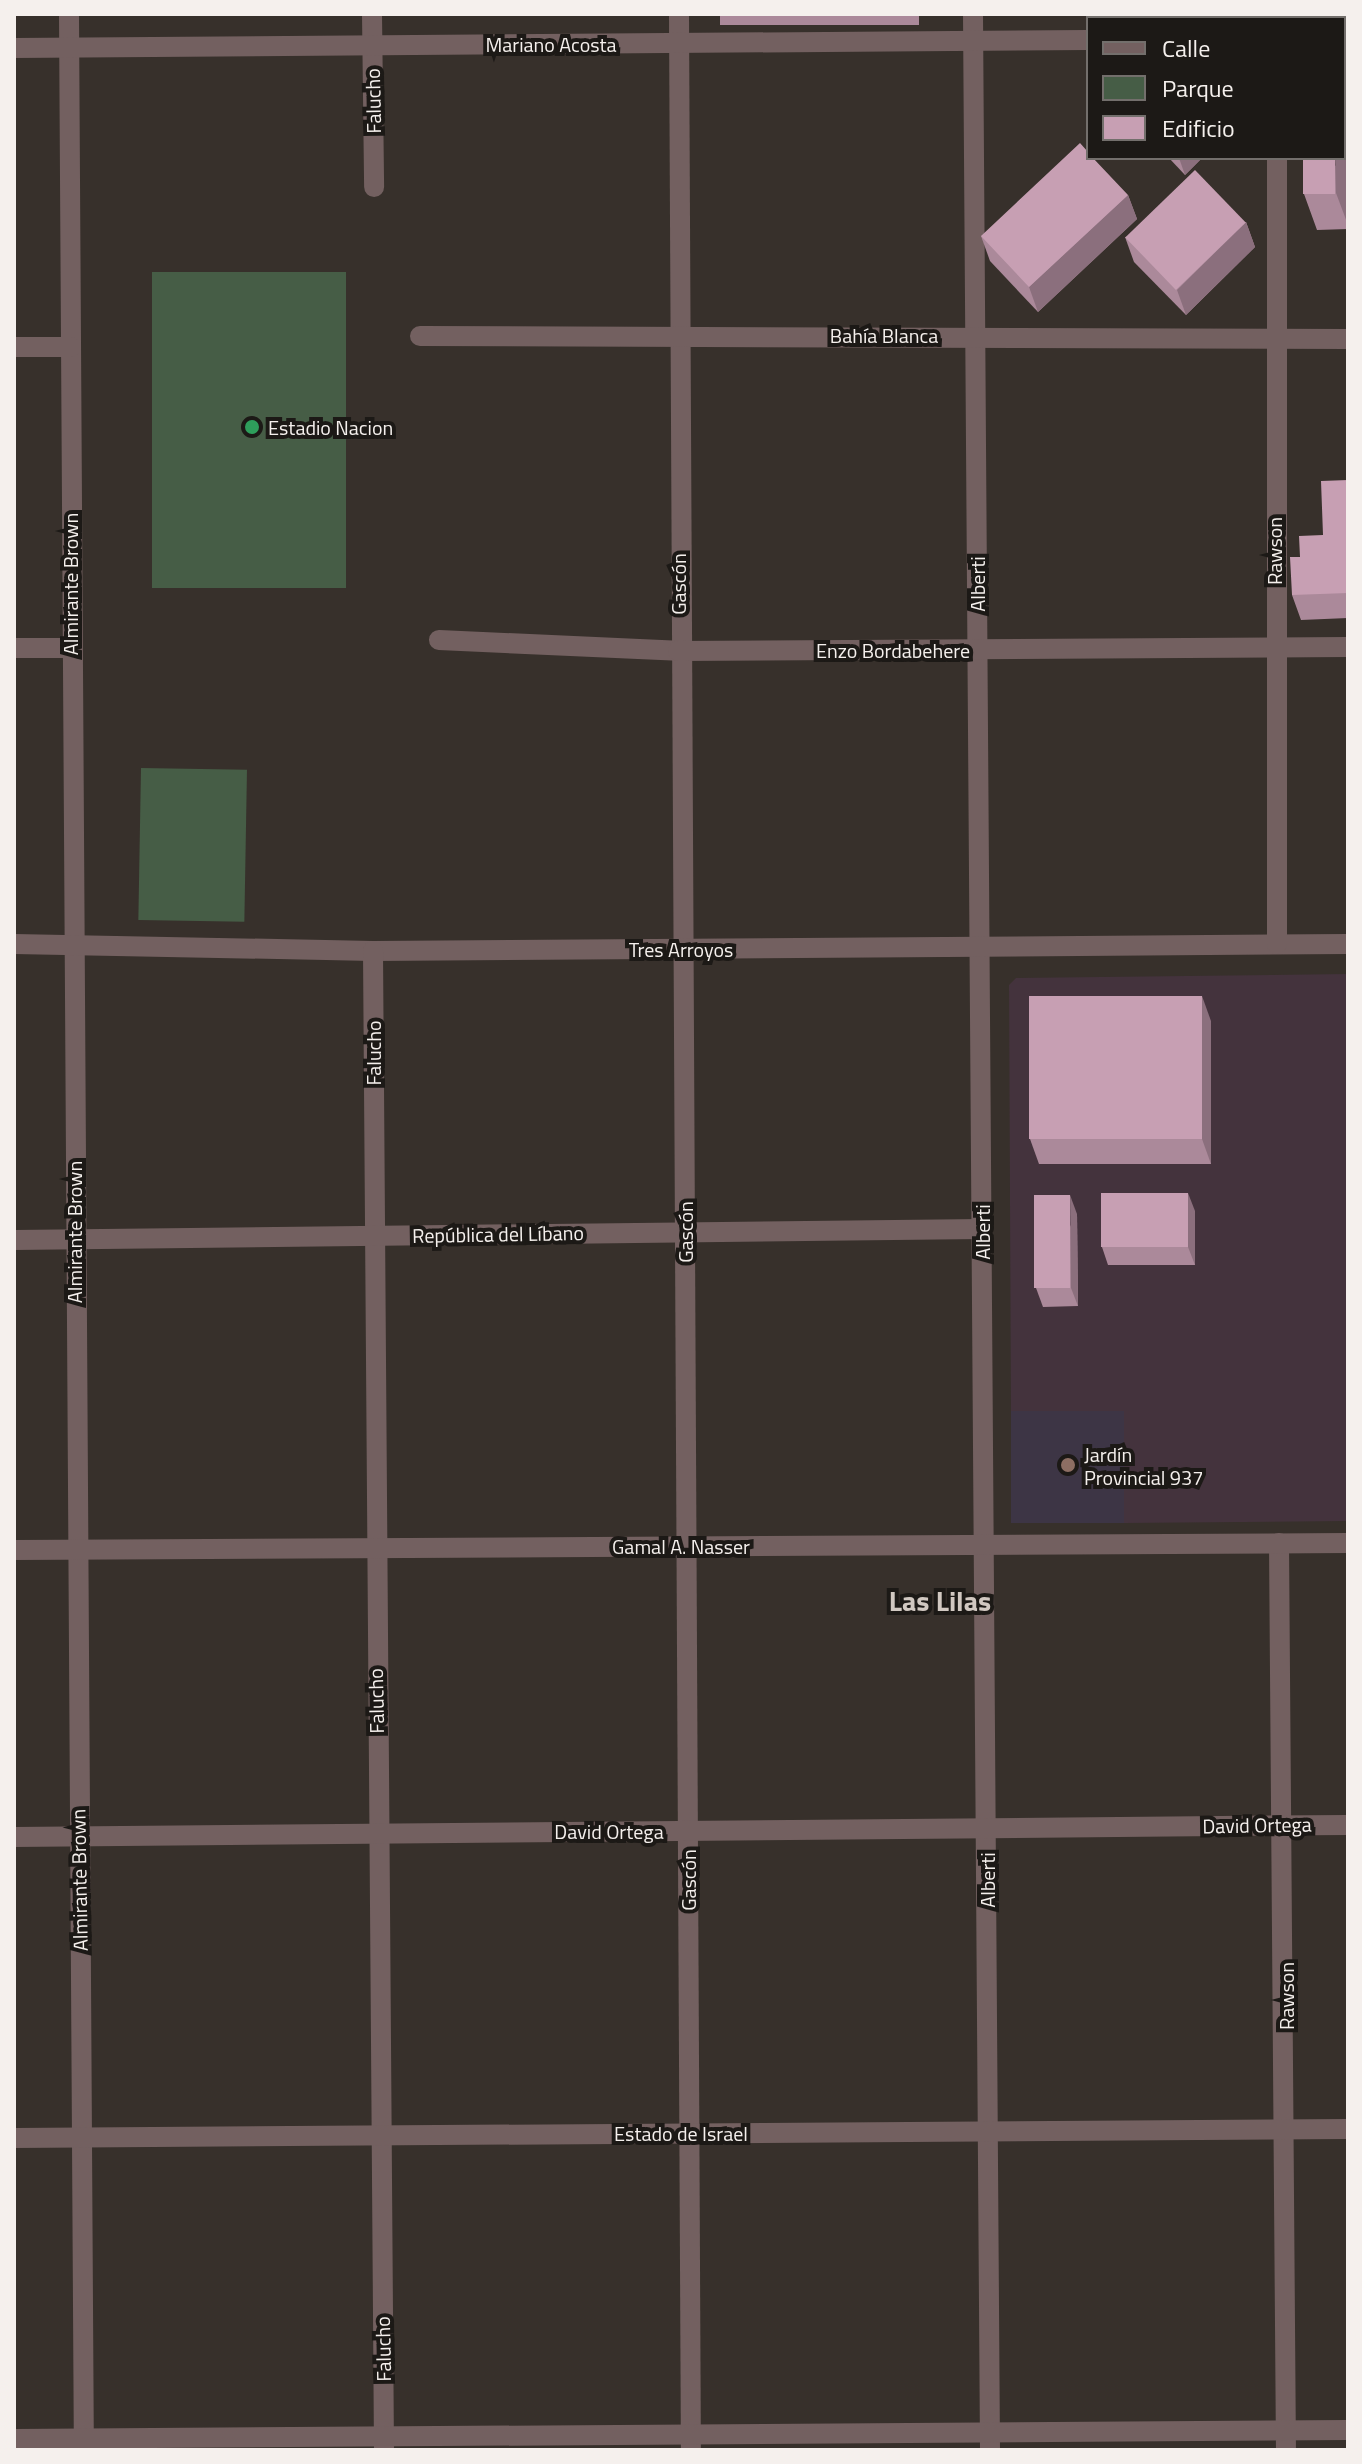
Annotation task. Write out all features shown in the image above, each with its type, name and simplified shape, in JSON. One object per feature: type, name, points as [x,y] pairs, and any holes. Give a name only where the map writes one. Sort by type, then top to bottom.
[{"type":"street","name":"Almirante Brown","points":[[69,14],[69,648],[84,2444]]},
{"type":"street","name":"Falucho","points":[[372,14],[374,187]]},
{"type":"street","name":"Gascón","points":[[679,14],[678,651],[684,949],[691,2442]]},
{"type":"street","name":"Alberti","points":[[973,14],[990,2441]]},
{"type":"street","name":"Mariano Acosta","points":[[14,48],[1086,40]]},
{"type":"street","name":"Rawson","points":[[1277,160],[1274,647],[1277,944]]},
{"type":"street","name":"Bahía Blanca","points":[[420,336],[976,334],[1348,339]]},
{"type":"street","points":[[14,347],[71,347]]},
{"type":"street","name":"Enzo Bordabehere","points":[[439,640],[678,651],[1348,647]]},
{"type":"street","points":[[14,648],[69,648]]},
{"type":"street","name":"Tres Arroyos","points":[[14,944],[373,951],[1348,944]]},
{"type":"street","name":"Falucho","points":[[373,951],[372,1235],[384,2443]]},
{"type":"street","name":"República del Líbano","points":[[14,1240],[982,1229]]},
{"type":"street","name":"Rawson","points":[[1279,1543],[1286,1825],[1286,2440]]},
{"type":"street","name":"Gamal A. Nasser","points":[[14,1550],[1348,1543]]},
{"type":"street","name":"David Ortega","points":[[14,1837],[1348,1825]]},
{"type":"street","name":"Estado de Israel","points":[[14,2138],[1348,2129]]},
{"type":"street","points":[[14,2439],[84,2444],[1286,2440],[1348,2430]]},
{"type":"shaded area","points":[[1348,974],[1348,1521],[1124,1523],[1124,1412],[1011,1411],[1009,985],[1016,978]]},
{"type":"shaded area","name":"Jardín Provincial 937","points":[[1011,1411],[1124,1411],[1124,1523],[1011,1523]]},
{"type":"green space","name":"Estadio Nacion","points":[[152,272],[346,272],[346,588],[152,588]]},
{"type":"green space","points":[[141,768],[247,770],[244,922],[138,920]]},
{"type":"building","points":[[1346,45],[1348,45],[1346,74]]},
{"type":"building","points":[[1080,143],[1086,150],[1086,160],[1095,160],[1128,195],[1029,287],[981,236]]},
{"type":"building","points":[[1303,160],[1335,160],[1335,194],[1303,194]]},
{"type":"building","points":[[1195,170],[1246,223],[1176,290],[1125,237]]},
{"type":"building","points":[[1348,480],[1348,593],[1292,595],[1290,557],[1300,557],[1299,536],[1323,535],[1321,481]]},
{"type":"building","points":[[1029,996],[1202,996],[1202,1139],[1029,1139]]},
{"type":"building","points":[[1101,1193],[1188,1193],[1188,1247],[1101,1247]]},
{"type":"building","points":[[1034,1195],[1070,1195],[1070,1288],[1034,1288]]},
{"type":"place","name":"Estadio Nacion","points":[[252,427]]},
{"type":"place","name":"Jardín Provincial 937","points":[[1068,1465]]},
{"type":"district","name":"Las Lilas","points":[[940,1601]]}]
